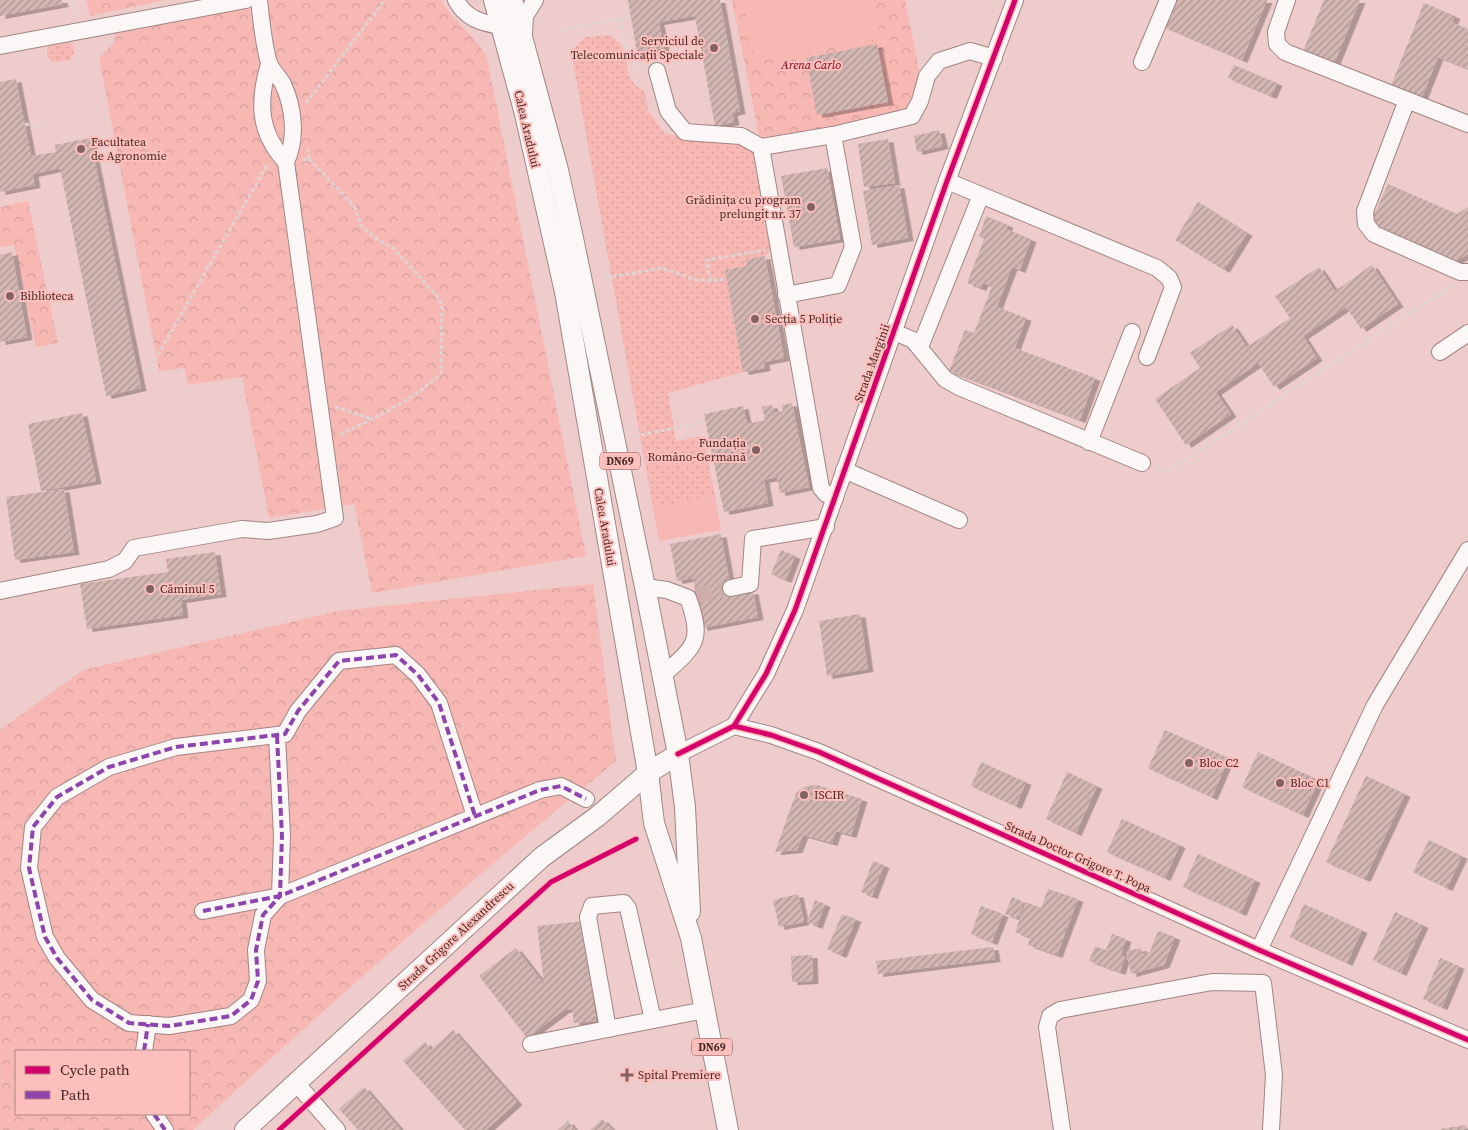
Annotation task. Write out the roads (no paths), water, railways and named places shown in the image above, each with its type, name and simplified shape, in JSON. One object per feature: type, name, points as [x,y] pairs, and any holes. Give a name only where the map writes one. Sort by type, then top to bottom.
[{"type":"main road","name":"Calea Aradului","points":[[494,0],[525,114],[565,292],[648,773],[654,823],[691,938],[728,1130]]},
{"type":"main road","name":"Calea Aradului","points":[[512,0],[556,161],[646,587],[678,754],[685,807],[691,938]]},
{"type":"main road","name":"Strada Grigore Alexandrescu","points":[[245,1130],[542,857],[598,816],[648,773],[678,754]]},
{"type":"street","points":[[0,46],[246,0]]},
{"type":"street","points":[[0,591],[109,569],[125,561],[134,548],[242,529],[268,531],[317,524],[335,518],[286,162],[292,150],[290,106],[283,84],[269,64],[258,0]]},
{"type":"street","points":[[456,0],[472,18],[500,26]]},
{"type":"street","name":"Calea Aradului","points":[[525,49],[524,22],[535,0]]},
{"type":"street","name":"Strada Marginii","points":[[734,726],[769,666],[795,610],[826,528],[844,470],[947,181],[1015,0]]},
{"type":"street","points":[[1142,62],[1168,0]]},
{"type":"street","points":[[1286,0],[1276,32],[1277,44],[1285,52],[1468,124]]},
{"type":"street","points":[[657,71],[668,111],[685,132],[741,136],[761,147],[834,135],[912,116],[920,101],[928,76],[939,62],[970,51],[994,58]]},
{"type":"street","points":[[269,64],[262,88],[264,126],[276,152],[286,162]]},
{"type":"street","points":[[1407,100],[1365,211],[1366,224],[1374,234],[1460,272],[1464,277]]},
{"type":"street","points":[[786,295],[838,285],[853,247],[834,135]]},
{"type":"street","points":[[761,147],[821,488],[826,494],[835,498]]},
{"type":"street","points":[[947,181],[1157,268],[1169,278],[1173,287],[1147,357]]},
{"type":"street","points":[[920,347],[980,195]]},
{"type":"street","points":[[894,332],[913,340],[939,373],[959,387],[1142,463]]},
{"type":"street","points":[[1089,442],[1132,332]]},
{"type":"street","points":[[1440,352],[1468,333]]},
{"type":"street","points":[[844,470],[959,520]]},
{"type":"street","points":[[731,588],[750,584],[753,539],[826,528]]},
{"type":"street","points":[[1260,950],[1376,705],[1468,550]]},
{"type":"street","points":[[646,587],[692,597],[697,622],[694,646],[662,676]]},
{"type":"street","points":[[277,736],[282,836],[280,896],[262,915],[256,950],[258,982],[251,1000],[231,1016],[170,1026],[128,1023],[92,1000],[58,958],[45,937],[29,868],[33,827],[57,797],[109,767],[176,747],[285,734],[298,711],[339,661],[396,655],[418,675],[439,703],[476,816]]},
{"type":"street","points":[[678,754],[734,726]]},
{"type":"street","name":"Strada Doctor Grigore T. Popa","points":[[734,726],[771,735],[819,752],[1260,950],[1468,1040]]},
{"type":"street","points":[[203,911],[280,896],[540,790],[561,786],[586,799]]},
{"type":"street","points":[[608,1029],[588,917],[592,906],[620,902],[628,908],[654,1020]]},
{"type":"street","points":[[1271,1130],[1274,1075],[1264,982],[1275,956]]},
{"type":"street","points":[[1062,1130],[1047,1027],[1050,1016],[1060,1010],[1212,982],[1264,982]]},
{"type":"street","points":[[531,1044],[705,1010]]},
{"type":"street","points":[[144,1050],[148,1024]]},
{"type":"street","points":[[297,1084],[337,1130]]},
{"type":"street","points":[[155,1115],[165,1130]]},
{"type":"tunnel","points":[[696,596],[731,588]]},
{"type":"place","name":"Serviciul de Telecomunicații Speciale","points":[[714,48]]},
{"type":"place","name":"Facultatea de Agronomie","points":[[81,149]]},
{"type":"place","name":"Grădinița cu program prelungit nr. 37","points":[[811,207]]},
{"type":"place","name":"Biblioteca","points":[[10,296]]},
{"type":"place","name":"Secția 5 Poliție","points":[[755,319]]},
{"type":"place","name":"Fundația Româno-Germană","points":[[756,450]]},
{"type":"place","name":"Căminul 5","points":[[150,589]]},
{"type":"place","name":"Bloc C2","points":[[1189,763]]},
{"type":"place","name":"Bloc C1","points":[[1280,783]]},
{"type":"place","name":"ISCIR","points":[[804,795]]},
{"type":"place","name":"Spital Premiere","points":[[627,1075]]},
{"type":"park label","name":"Arena Carlo","points":[[811,65]]}]
